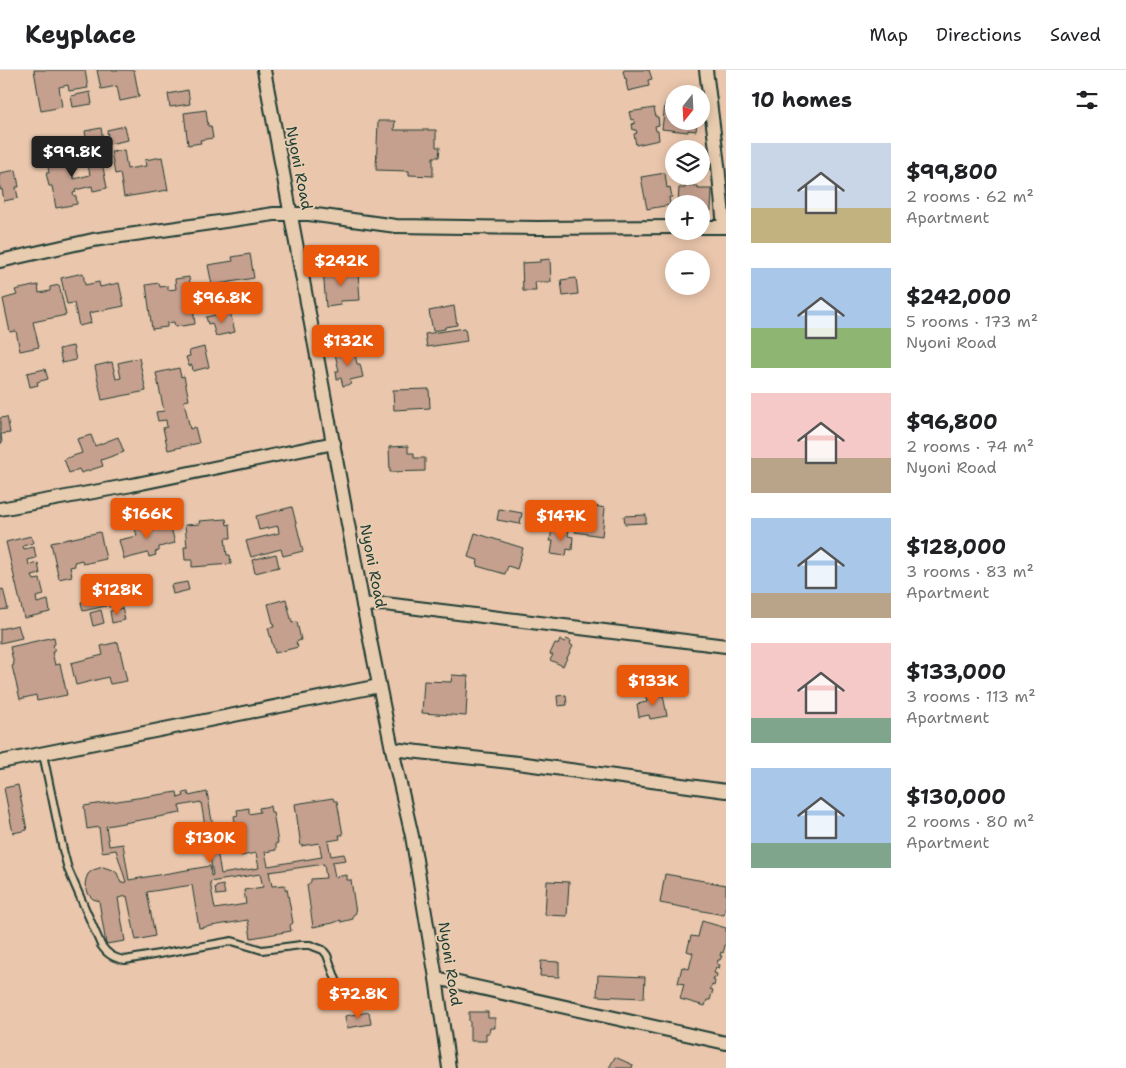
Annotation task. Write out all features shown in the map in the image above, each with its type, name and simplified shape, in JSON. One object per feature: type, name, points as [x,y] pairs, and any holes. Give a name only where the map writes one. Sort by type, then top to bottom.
[{"type":"street","name":"Nyoni Road","points":[[264,70],[363,605],[392,749],[412,836],[449,1068]]},
{"type":"street","points":[[706,70],[725,227],[710,227]]},
{"type":"street","points":[[0,261],[93,240],[274,214],[309,214],[396,226],[665,227]]},
{"type":"street","points":[[0,509],[132,485],[334,443]]},
{"type":"street","points":[[363,605],[385,604],[726,646]]},
{"type":"street","points":[[0,762],[379,686]]},
{"type":"street","points":[[392,749],[518,763],[726,791]]},
{"type":"street","points":[[436,978],[726,1043]]},
{"type":"lane","points":[[43,754],[68,869],[100,945],[111,956],[125,960],[232,942],[262,950],[301,944],[310,945],[323,950],[327,954],[339,988]]},
{"type":"building","points":[[34,70],[85,70],[88,88],[69,91],[68,85],[59,87],[62,107],[41,111]]},
{"type":"building","points":[[97,70],[134,70],[139,97],[120,101],[117,86],[101,89]]},
{"type":"building","points":[[649,70],[652,79],[648,80],[649,86],[628,91],[623,71]]},
{"type":"building","points":[[188,90],[190,104],[170,107],[168,94]]},
{"type":"building","points":[[90,92],[92,104],[73,107],[71,96]]},
{"type":"building","points":[[665,104],[665,129],[662,129]]},
{"type":"building","points":[[654,108],[656,117],[658,117],[659,125],[655,126],[656,131],[658,131],[659,140],[636,145],[634,134],[637,133],[636,130],[633,130],[632,124],[635,123],[634,119],[631,120],[629,112]]},
{"type":"building","points":[[206,110],[208,126],[211,126],[213,138],[200,140],[201,143],[188,145],[184,113]]},
{"type":"building","points":[[378,121],[395,121],[394,130],[436,130],[436,147],[440,147],[439,157],[433,157],[433,176],[409,175],[409,171],[376,170]]},
{"type":"building","points":[[125,126],[128,140],[109,144],[107,130]]},
{"type":"building","points":[[101,128],[103,140],[87,143],[85,131]]},
{"type":"building","points":[[671,130],[688,130],[688,132]]},
{"type":"building","points":[[68,149],[74,179],[90,175],[87,160],[101,157],[107,188],[93,191],[92,186],[75,190],[76,192],[73,193],[76,196],[77,204],[56,208],[52,186],[49,186],[46,173],[49,173],[46,154]]},
{"type":"building","points":[[124,150],[127,169],[146,166],[145,160],[162,157],[168,190],[124,197],[120,173],[115,174],[111,152]]},
{"type":"building","points":[[16,170],[19,187],[16,187],[18,198],[4,201],[2,189],[0,190],[0,173]]},
{"type":"building","points":[[665,173],[665,185],[667,188],[670,187],[672,195],[665,195],[665,206],[647,209],[641,177]]},
{"type":"building","points":[[685,186],[698,186],[698,189],[712,189],[711,211],[710,195],[679,195],[679,188],[685,188]]},
{"type":"building","points":[[250,254],[254,278],[212,285],[208,265],[233,261],[232,257]]},
{"type":"building","points":[[550,259],[551,282],[535,282],[536,291],[523,291],[522,263],[540,262],[540,260]]},
{"type":"building","points":[[338,268],[339,275],[342,275],[342,271],[353,270],[353,272],[358,272],[360,300],[340,301],[341,305],[326,307],[323,269]]},
{"type":"building","points":[[83,273],[85,285],[99,282],[100,287],[119,283],[124,306],[89,313],[91,323],[79,326],[74,303],[67,304],[61,278]]},
{"type":"building","points":[[189,277],[195,324],[175,327],[174,322],[167,323],[167,327],[152,329],[146,285],[159,283],[160,287],[168,286],[168,290],[176,289],[175,279]]},
{"type":"building","points":[[576,278],[578,294],[563,296],[561,280]]},
{"type":"building","points":[[38,285],[39,293],[50,291],[50,287],[59,285],[66,315],[33,322],[39,347],[20,351],[16,331],[10,332],[3,299],[17,295],[15,290]]},
{"type":"building","points":[[454,306],[457,325],[433,331],[429,311]]},
{"type":"building","points":[[230,312],[235,332],[216,336],[212,323],[208,324],[206,317]]},
{"type":"building","points":[[465,328],[467,341],[427,347],[425,334]]},
{"type":"building","points":[[73,346],[76,360],[62,363],[59,349]]},
{"type":"building","points":[[204,347],[209,367],[193,371],[192,365],[189,366],[186,357],[190,356],[189,351]]},
{"type":"building","points":[[354,349],[357,364],[360,364],[363,377],[350,380],[351,384],[343,386],[341,378],[337,379],[336,371],[339,371],[335,354]]},
{"type":"building","points":[[139,358],[146,391],[102,400],[95,366],[112,362],[116,379],[121,378],[118,363]]},
{"type":"building","points":[[179,368],[181,377],[184,376],[189,400],[184,401],[190,429],[195,427],[199,443],[168,450],[163,428],[167,427],[166,420],[158,421],[156,412],[164,411],[156,373]]},
{"type":"building","points":[[45,369],[48,379],[37,382],[38,385],[30,387],[27,373]]},
{"type":"building","points":[[429,389],[430,408],[394,410],[393,390]]},
{"type":"building","points":[[7,417],[10,433],[1,434],[2,443],[0,443],[0,418]]},
{"type":"building","points":[[91,435],[95,446],[118,437],[124,452],[101,460],[103,466],[81,473],[79,469],[69,473],[64,459],[82,453],[77,439]]},
{"type":"building","points":[[408,446],[408,453],[414,453],[414,458],[425,458],[425,471],[390,472],[389,447]]},
{"type":"building","points":[[595,506],[605,508],[602,536],[575,532],[578,507],[595,509]]},
{"type":"building","points":[[292,507],[303,551],[283,556],[281,549],[251,557],[246,541],[279,533],[278,526],[259,530],[256,516]]},
{"type":"building","points":[[499,509],[522,513],[520,524],[497,520]]},
{"type":"building","points":[[646,515],[646,523],[625,524],[624,516]]},
{"type":"building","points":[[226,519],[227,525],[230,524],[231,538],[225,538],[227,555],[230,555],[231,564],[192,567],[192,560],[185,560],[184,547],[187,547],[185,525],[200,524],[199,521]]},
{"type":"building","points":[[149,521],[151,528],[170,524],[175,543],[159,547],[159,551],[155,552],[156,555],[149,557],[148,553],[124,559],[119,540],[137,536],[134,525]]},
{"type":"building","points":[[552,529],[569,530],[568,536],[573,537],[572,550],[567,549],[566,556],[551,554],[553,541],[550,541]]},
{"type":"building","points":[[100,532],[106,559],[83,564],[82,560],[74,562],[75,566],[70,567],[72,576],[59,579],[51,543]]},
{"type":"building","points":[[475,533],[523,548],[517,569],[508,566],[505,574],[477,566],[478,560],[468,557]]},
{"type":"building","points":[[31,536],[33,543],[23,546],[24,549],[34,547],[36,558],[28,560],[29,565],[38,563],[40,574],[32,576],[34,580],[40,579],[44,595],[36,597],[37,603],[48,600],[50,612],[24,618],[6,542]]},
{"type":"building","points":[[276,554],[279,567],[255,573],[252,560]]},
{"type":"building","points":[[187,582],[189,590],[173,594],[171,585]]},
{"type":"building","points":[[130,583],[135,601],[109,607],[105,589]]},
{"type":"building","points":[[3,589],[8,609],[0,610],[0,590]]},
{"type":"building","points":[[104,596],[106,606],[83,611],[81,602]]},
{"type":"building","points":[[286,599],[292,623],[297,622],[301,640],[296,642],[298,647],[275,653],[268,628],[274,627],[268,604]]},
{"type":"building","points":[[122,608],[125,620],[112,623],[110,611]]},
{"type":"building","points":[[101,610],[104,623],[93,626],[90,613]]},
{"type":"building","points":[[18,625],[22,638],[0,643],[0,629]]},
{"type":"building","points":[[54,637],[55,644],[53,645],[55,652],[52,652],[55,665],[60,664],[67,695],[37,701],[36,695],[20,699],[12,666],[14,665],[10,647]]},
{"type":"building","points":[[566,639],[571,641],[570,644],[573,646],[563,666],[550,660],[553,655],[550,654],[555,643],[558,645],[560,640],[565,642]]},
{"type":"building","points":[[118,642],[127,681],[110,684],[108,677],[76,685],[71,663],[103,655],[101,646]]},
{"type":"building","points":[[452,675],[468,676],[466,716],[422,713],[424,681],[451,682]]},
{"type":"building","points":[[655,691],[656,696],[663,695],[667,716],[650,719],[649,715],[639,717],[637,704],[647,702],[646,697],[650,696],[649,692]]},
{"type":"building","points":[[566,695],[567,705],[558,706],[557,696]]},
{"type":"building","points":[[18,785],[27,830],[13,833],[4,788]]},
{"type":"building","points":[[177,792],[178,798],[184,796],[183,793],[188,792],[189,796],[207,792],[221,874],[259,868],[256,853],[241,856],[234,816],[238,815],[237,810],[249,808],[249,814],[260,812],[259,808],[270,806],[271,812],[273,812],[278,843],[276,843],[276,850],[265,852],[268,866],[322,857],[319,843],[301,846],[295,804],[333,798],[334,801],[337,801],[343,835],[339,835],[340,839],[328,841],[331,856],[344,854],[346,860],[332,862],[335,877],[347,875],[347,880],[351,880],[356,913],[353,915],[353,919],[313,927],[307,885],[311,882],[311,879],[326,878],[324,864],[269,872],[272,886],[285,885],[285,890],[287,889],[293,923],[290,925],[291,931],[251,938],[248,920],[199,928],[192,885],[147,892],[155,936],[136,940],[127,896],[118,898],[125,941],[106,944],[99,901],[89,895],[85,885],[86,879],[93,870],[103,867],[117,873],[121,883],[126,882],[116,850],[102,852],[99,827],[87,829],[84,806]],"holes":[[[201,802],[213,875],[211,876],[210,866],[129,880],[123,844],[109,846],[106,826],[181,813],[179,806]],[[260,874],[263,887],[244,890],[246,904],[215,909],[210,882]]]},
{"type":"building","points":[[665,874],[726,885],[724,915],[660,903]]},
{"type":"building","points":[[547,881],[569,882],[567,916],[545,915]]},
{"type":"building","points":[[223,885],[225,894],[216,895],[215,887]]},
{"type":"building","points":[[702,921],[726,928],[726,942],[723,953],[721,952],[720,956],[722,956],[717,964],[720,965],[719,968],[716,967],[714,973],[717,974],[713,980],[715,981],[714,986],[712,985],[710,989],[713,990],[710,1000],[707,1000],[705,1006],[680,999],[684,984],[678,983],[682,967],[689,969],[693,953],[687,951],[691,936],[698,937]]},
{"type":"building","points":[[541,961],[559,962],[559,977],[540,976]]},
{"type":"building","points":[[598,975],[645,977],[644,998],[597,996]]},
{"type":"building","points":[[358,995],[359,1004],[339,1006],[338,997]]},
{"type":"building","points":[[369,1012],[371,1024],[347,1028],[345,1016]]},
{"type":"building","points":[[469,1012],[488,1012],[488,1018],[495,1018],[495,1028],[490,1028],[489,1033],[486,1033],[486,1041],[470,1041]]},
{"type":"building","points":[[615,1057],[633,1065],[632,1068],[609,1068]]}]
